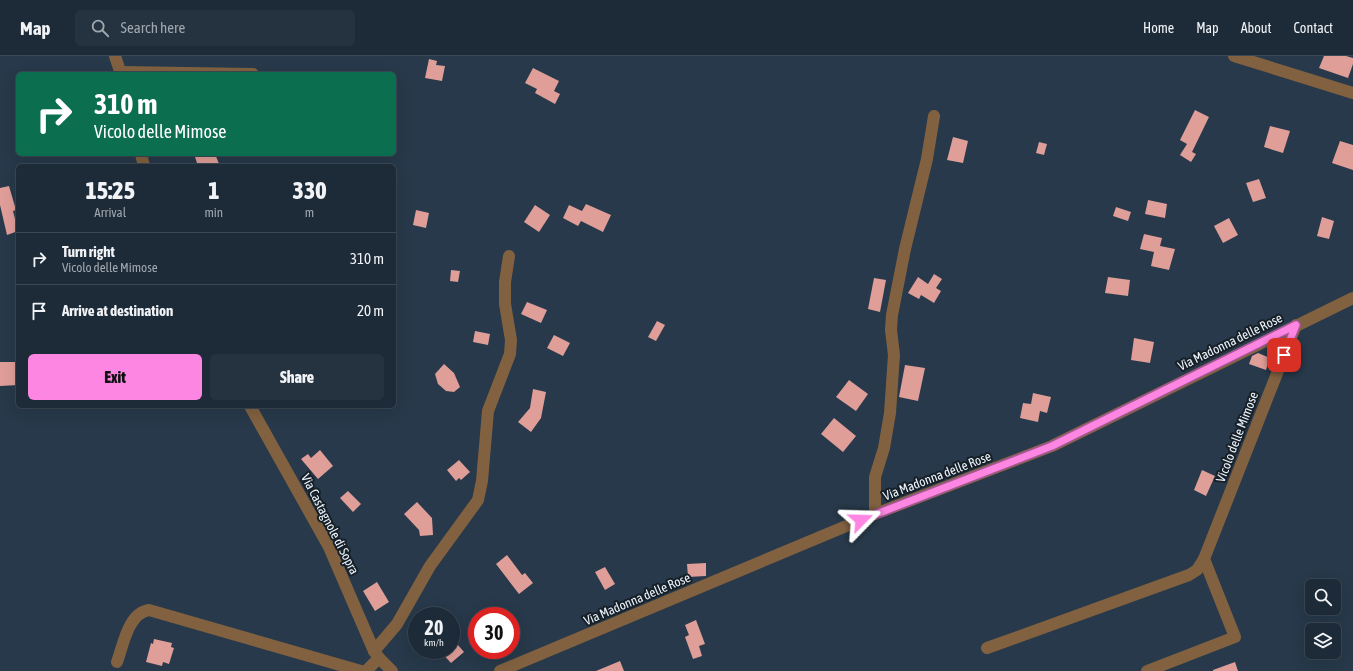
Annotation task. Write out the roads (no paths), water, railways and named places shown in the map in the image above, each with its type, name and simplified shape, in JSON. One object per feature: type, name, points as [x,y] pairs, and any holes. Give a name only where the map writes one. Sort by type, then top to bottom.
[{"type":"street","points":[[115,56],[121,72]]},
{"type":"street","points":[[1240,57],[1353,93]]},
{"type":"street","points":[[875,514],[875,478],[884,448],[890,413],[894,355],[891,330],[892,315],[905,249],[927,159],[934,116]]},
{"type":"street","points":[[366,671],[397,624],[430,566],[478,500],[482,481],[488,411],[510,354],[511,340],[505,304],[505,282],[509,256]]},
{"type":"street","name":"Via Madonna delle Rose","points":[[500,671],[875,514],[1067,439],[1353,298]]},
{"type":"street","name":"Vicolo delle Mimose","points":[[987,648],[1189,575],[1197,570],[1204,559],[1296,325]]},
{"type":"street","name":"Via Castagnole di Sopra","points":[[251,408],[329,547],[376,655]]},
{"type":"street","points":[[1147,671],[1235,637],[1204,559]]},
{"type":"street","points":[[117,662],[131,623],[140,613],[149,610],[361,671]]},
{"type":"street","points":[[376,655],[392,671]]}]
